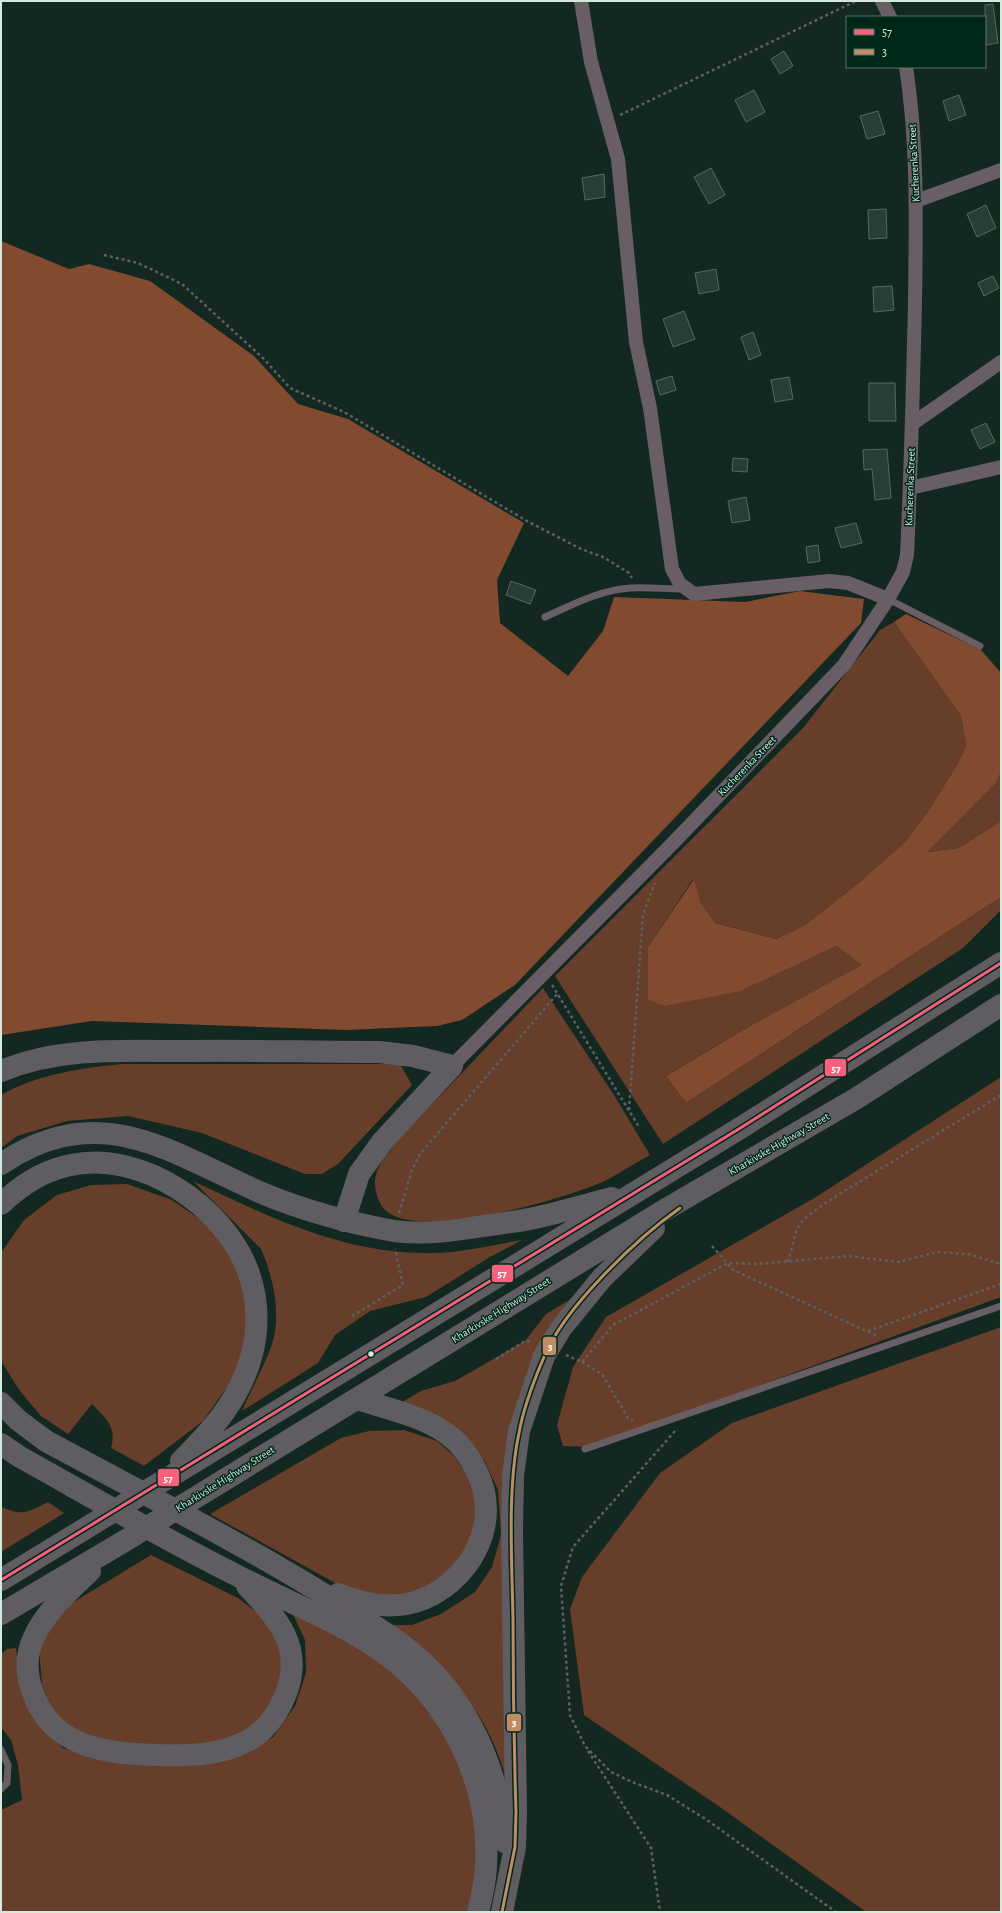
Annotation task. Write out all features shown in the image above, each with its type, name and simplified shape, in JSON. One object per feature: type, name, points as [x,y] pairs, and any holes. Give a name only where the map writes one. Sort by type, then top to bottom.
[{"type":"highway","points":[[1,1580],[636,1192],[1001,963]]},
{"type":"highway","name":"Kharkivske Highway Street","points":[[1,1614],[123,1542],[668,1208],[760,1156],[857,1098],[1001,1005]]},
{"type":"highway","points":[[1,1071],[27,1062],[51,1057],[109,1051],[379,1052],[413,1056],[452,1066],[382,1142],[359,1174],[344,1221]]},
{"type":"highway","points":[[1,1164],[29,1147],[50,1138],[76,1133],[118,1134],[161,1146],[296,1207],[344,1221],[396,1231],[442,1232],[543,1216],[636,1192]]},
{"type":"highway","points":[[502,1912],[515,1847],[516,1812],[512,1601],[513,1476],[519,1431],[542,1362],[562,1327],[579,1304],[639,1241],[674,1212],[760,1156]]},
{"type":"highway","points":[[1,1204],[15,1190],[51,1170],[72,1164],[90,1163],[126,1166],[162,1180],[199,1204],[223,1228],[239,1252],[248,1270],[254,1288],[257,1313],[255,1340],[248,1369],[237,1393],[224,1414],[185,1457],[152,1489]]},
{"type":"highway","points":[[302,1580],[345,1597],[366,1603],[391,1605],[415,1602],[439,1591],[460,1575],[473,1556],[483,1533],[486,1513],[481,1482],[473,1464],[453,1439],[430,1424],[357,1398]]},
{"type":"highway","points":[[1,1403],[18,1420],[46,1441],[302,1580],[378,1628],[406,1648],[429,1669],[459,1705],[478,1738],[496,1786],[504,1828],[509,1881]]},
{"type":"highway","points":[[1,1444],[20,1458],[237,1576],[327,1619],[378,1649],[412,1678],[439,1708],[455,1731],[470,1765],[482,1803],[486,1836],[486,1867],[478,1912]]},
{"type":"highway","points":[[123,1542],[78,1582],[50,1612],[34,1636],[30,1648],[28,1662],[30,1686],[41,1711],[55,1728],[86,1746],[136,1754],[211,1753],[237,1746],[248,1741],[267,1726],[280,1707],[290,1681],[291,1653],[282,1627],[273,1614],[237,1576]]},
{"type":"street","points":[[581,1],[591,62],[618,160],[636,342],[650,408],[672,569],[680,584],[694,594],[829,581],[848,582],[888,599]]},
{"type":"street","points":[[882,1],[890,16]]},
{"type":"street","name":"Kucherenka Street","points":[[452,1066],[689,826],[844,665],[888,599],[903,572],[907,555],[910,488],[916,201],[910,95],[906,68]]},
{"type":"street","points":[[916,201],[1001,170]]},
{"type":"street","points":[[912,424],[1001,362]]},
{"type":"street","points":[[910,488],[1001,467]]},
{"type":"lane","points":[[545,617],[598,595],[630,588],[688,589]]},
{"type":"lane","points":[[888,599],[980,646]]},
{"type":"lane","points":[[585,1449],[1001,1306]]},
{"type":"lane","points":[[1,1750],[8,1764],[8,1783],[1,1789]]},
{"type":"path","points":[[607,121],[856,1]]},
{"type":"path","points":[[104,255],[138,263],[182,284],[264,359],[290,388],[344,412],[527,521],[581,549],[603,557],[630,573],[639,588]]},
{"type":"path","points":[[629,1110],[643,914],[657,879]]},
{"type":"path","points":[[544,972],[639,1127]]},
{"type":"path","points":[[398,1218],[412,1170],[420,1154],[558,993]]},
{"type":"path","points":[[787,1262],[793,1250],[798,1228],[813,1212],[838,1195],[1001,1095]]},
{"type":"path","points":[[352,1316],[403,1285],[393,1243]]},
{"type":"path","points":[[712,1246],[733,1270],[892,1343]]},
{"type":"path","points":[[582,1362],[613,1325],[728,1263],[758,1264],[849,1256],[899,1262],[937,1252],[968,1254],[1001,1264]]},
{"type":"path","points":[[867,1331],[1001,1284]]},
{"type":"path","points":[[496,1359],[525,1341],[537,1343]]},
{"type":"path","points":[[562,1353],[582,1362],[602,1374],[628,1418],[650,1426]]},
{"type":"path","points":[[660,1912],[651,1848],[585,1746],[570,1715],[561,1586],[574,1547],[691,1412]]},
{"type":"path","points":[[585,1746],[611,1772],[632,1782],[667,1795],[700,1816],[836,1912]]},
{"type":"shaded area","points":[[1,241],[69,269],[89,264],[150,281],[254,356],[298,404],[348,419],[524,523],[497,580],[500,623],[568,676],[603,631],[614,597],[745,602],[800,591],[864,599],[861,623],[515,985],[462,1020],[437,1026],[346,1030],[92,1021],[1,1035]]},
{"type":"shaded area","points":[[906,614],[981,650],[1001,673],[1001,772],[995,784],[927,852],[959,848],[1001,821],[1001,897],[686,1103],[666,1076],[748,1027],[862,965],[837,946],[741,991],[664,1006],[648,1000],[648,947],[694,879],[700,901],[715,923],[776,939],[805,925],[861,881],[906,841],[929,810],[957,765],[966,746],[961,716],[894,622]]},
{"type":"shaded area","points":[[894,622],[961,716],[966,746],[957,765],[929,810],[906,841],[861,881],[805,925],[776,939],[715,923],[700,901],[693,879],[648,947],[741,991],[837,946],[863,965],[748,1027],[666,1076],[686,1103],[1001,897],[1001,910],[963,948],[663,1144],[555,976],[803,728],[880,630]]},
{"type":"shaded area","points":[[1001,772],[1001,821],[959,848],[926,852],[995,784]]},
{"type":"shaded area","points":[[543,988],[614,1095],[650,1155],[605,1181],[558,1198],[524,1207],[487,1215],[451,1220],[419,1221],[394,1216],[380,1203],[376,1193],[375,1177],[381,1163],[397,1141]]},
{"type":"shaded area","points":[[123,1064],[400,1064],[412,1085],[338,1164],[322,1174],[305,1174],[202,1133],[128,1116],[67,1121],[17,1136],[1,1148],[1,1095],[30,1082],[60,1073]]},
{"type":"shaded area","points":[[1001,1077],[1001,1297],[591,1447],[563,1446],[557,1425],[573,1367],[606,1317],[816,1197]]},
{"type":"shaded area","points":[[193,1181],[251,1208],[310,1232],[370,1248],[402,1252],[435,1253],[468,1250],[522,1240],[490,1257],[426,1297],[370,1311],[335,1335],[318,1363],[242,1411],[273,1341],[276,1321],[274,1289],[261,1249]]},
{"type":"shaded area","points":[[127,1184],[172,1200],[208,1225],[235,1259],[249,1305],[246,1342],[238,1371],[203,1421],[144,1466],[111,1448],[113,1434],[109,1423],[92,1404],[68,1434],[41,1416],[20,1391],[1,1361],[1,1253],[24,1220],[57,1195],[91,1185]]},
{"type":"shaded area","points":[[576,1296],[526,1395],[513,1803],[505,1773],[494,1744],[470,1703],[442,1674],[384,1625],[412,1625],[441,1614],[475,1592],[492,1567],[501,1535],[498,1490],[485,1462],[463,1435],[395,1406],[421,1391],[455,1381],[525,1341],[546,1314]]},
{"type":"shaded area","points":[[1001,1327],[1001,1912],[866,1912],[720,1807],[584,1715],[570,1609],[582,1577],[660,1473],[732,1423]]},
{"type":"shaded area","points":[[404,1430],[437,1441],[455,1457],[469,1478],[476,1503],[475,1529],[461,1560],[437,1582],[407,1596],[382,1598],[348,1590],[210,1514],[341,1438],[369,1431]]},
{"type":"shaded area","points":[[48,1502],[64,1513],[1,1552],[1,1507],[14,1512],[24,1512],[35,1509]]},
{"type":"shaded area","points":[[151,1555],[238,1598],[270,1622],[286,1651],[283,1687],[270,1714],[221,1747],[108,1743],[68,1727],[50,1709],[42,1684],[39,1649],[48,1625],[67,1606]]},
{"type":"shaded area","points":[[290,1608],[372,1655],[420,1694],[463,1768],[472,1800],[477,1851],[474,1892],[467,1912],[1,1912],[1,1810],[22,1800],[18,1765],[11,1740],[1,1727],[1,1654],[7,1649],[16,1648],[20,1683],[41,1726],[63,1748],[96,1759],[248,1752],[273,1737],[295,1706],[306,1673],[305,1640]]},
{"type":"building","points":[[993,4],[998,43],[986,45],[985,5]]},
{"type":"building","points":[[784,51],[793,66],[780,74],[771,59]]},
{"type":"building","points":[[754,90],[765,112],[746,122],[735,100]]},
{"type":"building","points":[[959,95],[966,115],[949,121],[943,101]]},
{"type":"building","points":[[878,111],[885,134],[867,139],[860,116]]},
{"type":"building","points":[[711,168],[725,195],[709,204],[694,177]]},
{"type":"building","points":[[604,174],[605,197],[585,200],[582,178]]},
{"type":"building","points":[[986,205],[996,228],[977,237],[967,214]]},
{"type":"building","points":[[886,209],[887,238],[869,239],[868,210]]},
{"type":"building","points":[[716,269],[719,290],[699,294],[695,273]]},
{"type":"building","points":[[993,276],[999,288],[984,296],[978,283]]},
{"type":"building","points":[[892,286],[894,310],[874,312],[873,287]]},
{"type":"building","points":[[684,311],[695,339],[673,347],[663,319]]},
{"type":"building","points":[[753,332],[761,355],[749,360],[741,337]]},
{"type":"building","points":[[672,376],[676,390],[660,395],[656,381]]},
{"type":"building","points":[[789,377],[793,399],[775,402],[771,380]]},
{"type":"building","points":[[869,383],[895,383],[896,421],[869,421]]},
{"type":"building","points":[[986,423],[995,442],[980,449],[971,430]]},
{"type":"building","points":[[887,449],[891,498],[875,500],[872,469],[864,470],[863,450]]},
{"type":"building","points":[[733,458],[748,459],[747,472],[732,471]]},
{"type":"building","points":[[746,497],[750,520],[732,523],[728,501]]},
{"type":"building","points":[[856,523],[862,543],[841,548],[835,528]]},
{"type":"building","points":[[818,545],[820,561],[808,563],[806,547]]},
{"type":"building","points":[[511,581],[536,590],[530,604],[506,595]]},
{"type":"transit line","name":"57","points":[[1,1580],[742,1127],[1001,963]]},
{"type":"transit line","name":"3","points":[[502,1912],[515,1847],[516,1812],[511,1525],[515,1455],[523,1414],[544,1357],[554,1338],[584,1296],[643,1237],[680,1208]]}]
